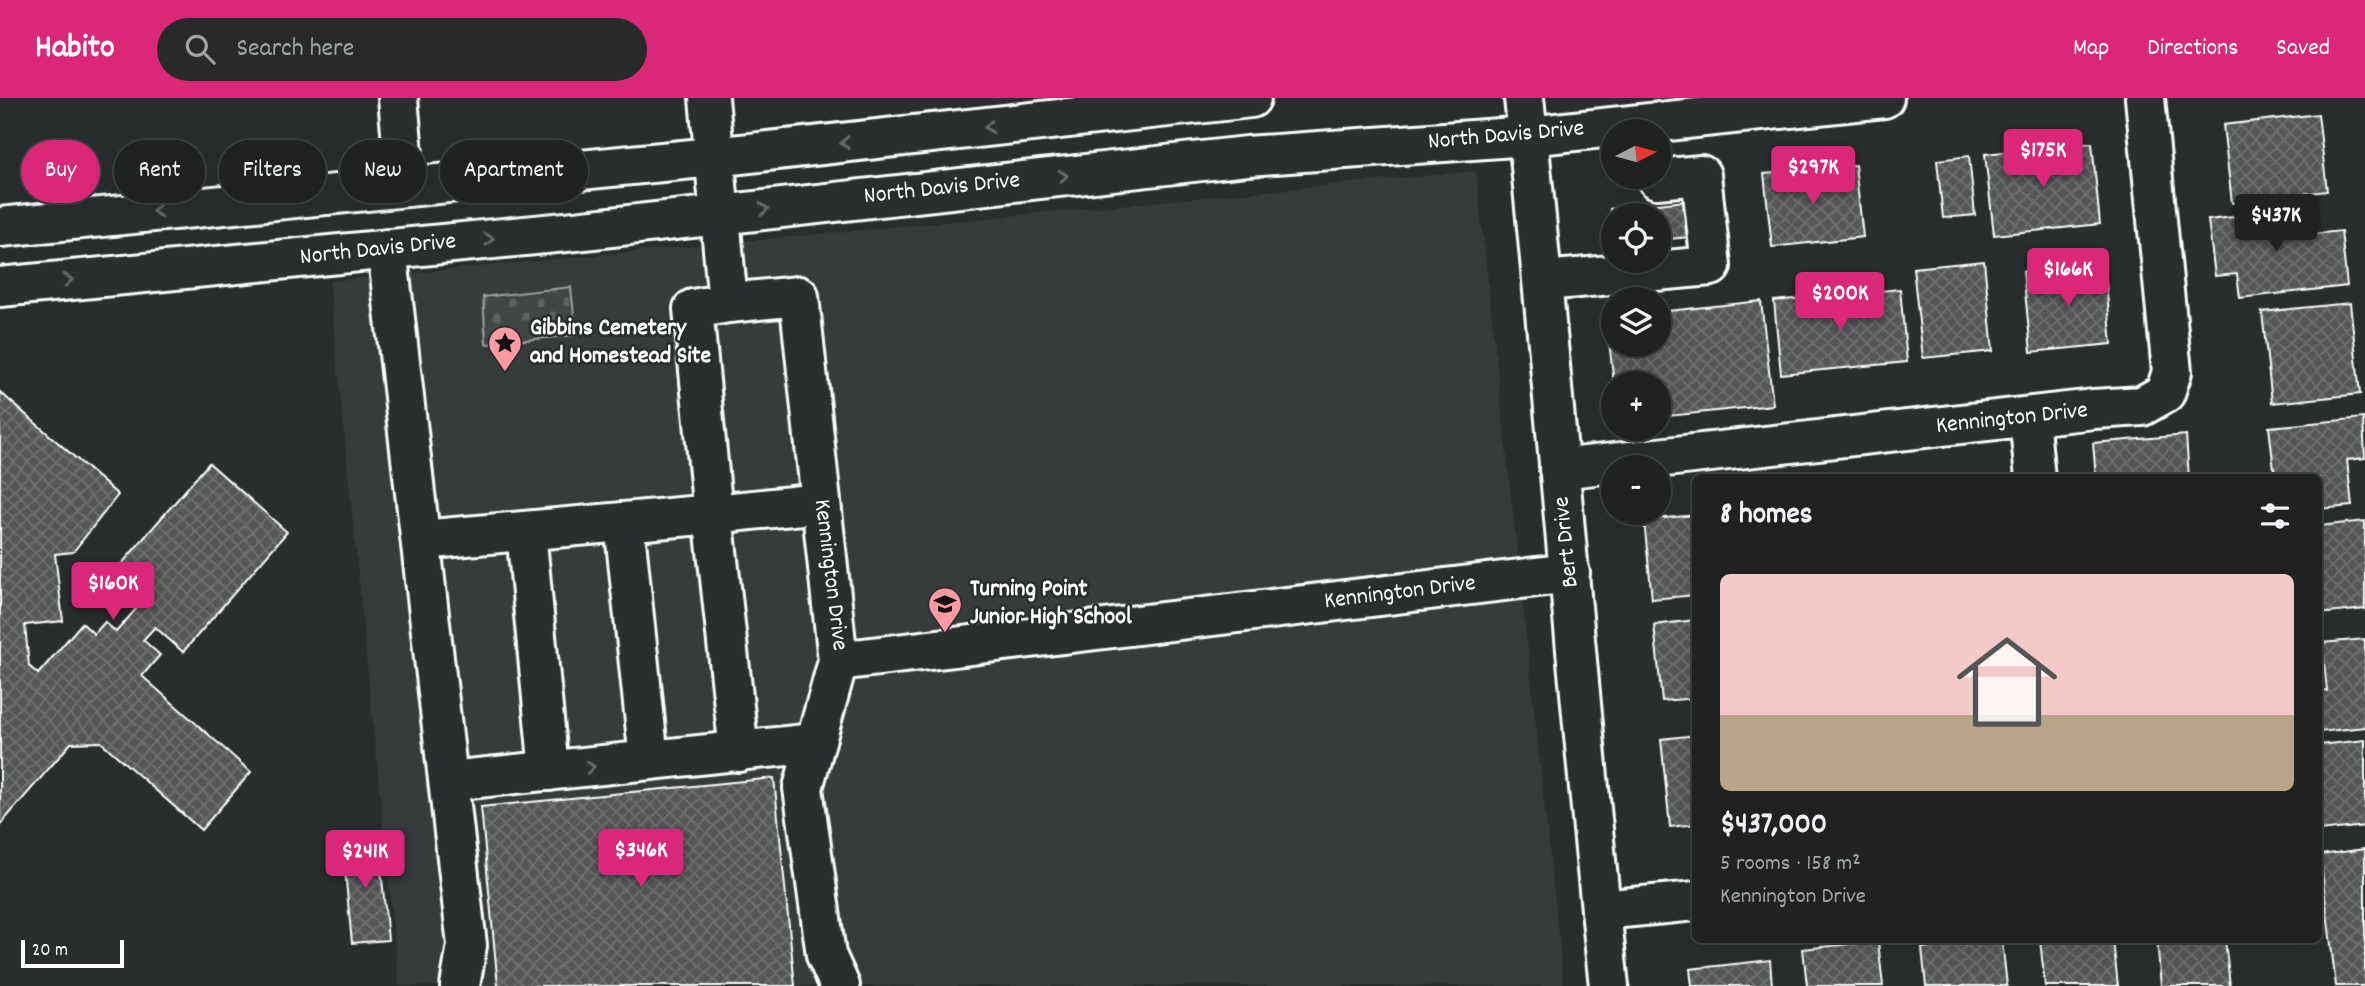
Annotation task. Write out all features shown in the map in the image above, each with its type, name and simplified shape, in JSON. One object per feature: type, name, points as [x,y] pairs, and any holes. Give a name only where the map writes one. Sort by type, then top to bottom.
[{"type":"street","points":[[398,98],[402,140]]},
{"type":"street","points":[[709,98],[728,303],[693,309],[739,751]]},
{"type":"street","points":[[426,185],[713,157],[1251,98]]},
{"type":"street","name":"Bert Drive","points":[[1524,98],[1544,281],[1559,469],[1609,986]]},
{"type":"street","name":"North Davis Drive","points":[[1671,125],[1884,98]]},
{"type":"street","name":"Kennington Drive","points":[[1559,469],[2094,409],[2143,406],[2165,393],[2172,372],[2145,98]]},
{"type":"street","name":"North Davis Drive","points":[[0,287],[387,249],[1247,156],[1601,131]]},
{"type":"street","points":[[1544,281],[1711,266],[1701,175],[1671,177]]},
{"type":"street","points":[[0,227],[340,194]]},
{"type":"street","points":[[387,249],[467,945],[460,986]]},
{"type":"street","name":"Kennington Drive","points":[[728,303],[799,296],[838,662],[1570,573]]},
{"type":"street","points":[[2029,417],[2035,474]]},
{"type":"street","points":[[421,540],[821,503]]},
{"type":"street","points":[[624,522],[649,761]]},
{"type":"street","points":[[526,531],[549,771]]},
{"type":"street","points":[[838,662],[803,788],[826,955],[840,986]]},
{"type":"street","points":[[449,781],[815,744]]},
{"type":"street","points":[[1601,910],[1692,901]]},
{"type":"shaded area","name":"Turning Point Junior High School","points":[[1476,171],[1564,986],[399,986],[329,281]]},
{"type":"green space","points":[[571,287],[576,335],[486,344],[483,297]]},
{"type":"building","points":[[2318,114],[2327,191],[2232,203],[2223,125]]},
{"type":"building","points":[[2092,143],[2100,224],[1994,235],[1985,154]]},
{"type":"building","points":[[1969,156],[1975,215],[1943,218],[1937,160]]},
{"type":"building","points":[[1855,165],[1863,237],[1772,247],[1764,174]]},
{"type":"building","points":[[1686,201],[1689,237],[1671,239],[1671,203],[1667,203]]},
{"type":"building","points":[[2302,209],[2305,235],[2341,231],[2347,286],[2240,298],[2237,274],[2215,276],[2208,220]]},
{"type":"building","points":[[1984,261],[1993,351],[1923,358],[1913,268]]},
{"type":"building","points":[[2104,263],[2112,344],[2031,352],[2023,271]]},
{"type":"building","points":[[1900,289],[1907,362],[1781,374],[1774,301]]},
{"type":"building","points":[[1761,301],[1773,405],[1671,416],[1671,371],[1613,371],[1611,357],[1671,357],[1671,311]]},
{"type":"building","points":[[2350,303],[2360,394],[2272,403],[2262,312]]},
{"type":"building","points":[[0,392],[118,495],[73,552],[55,554],[63,621],[25,625],[29,666],[38,674],[82,623],[94,634],[105,622],[116,632],[136,609],[105,583],[209,463],[287,532],[183,652],[155,627],[143,640],[160,655],[142,676],[251,772],[201,830],[101,742],[71,743],[0,825]]},
{"type":"building","points":[[2363,418],[2365,458],[2347,460],[2352,506],[2322,509],[2322,474],[2275,474],[2269,427]]},
{"type":"building","points":[[2186,435],[2189,474],[2096,474],[2093,443]]},
{"type":"building","points":[[1692,515],[1692,595],[1652,599],[1645,525],[1671,525],[1671,517]]},
{"type":"building","points":[[2365,521],[2365,609],[2322,614],[2322,526]]},
{"type":"building","points":[[1692,620],[1692,698],[1662,701],[1654,625]]},
{"type":"building","points":[[2365,639],[2365,727],[2322,732],[2322,692],[2327,691],[2322,643]]},
{"type":"building","points":[[1692,735],[1692,824],[1670,827],[1661,739]]},
{"type":"building","points":[[2365,740],[2365,826],[2322,831],[2322,745]]},
{"type":"building","points":[[774,778],[795,986],[498,986],[481,807]]},
{"type":"building","points":[[378,837],[388,940],[352,943],[342,840]]},
{"type":"building","points":[[2365,849],[2365,986],[2336,986],[2322,855]]},
{"type":"building","points":[[1878,943],[1883,986],[1807,986],[1803,949]]},
{"type":"building","points":[[2002,943],[2007,986],[1926,986],[1922,948]]},
{"type":"building","points":[[2040,943],[2113,943],[2118,986],[2045,986]]},
{"type":"building","points":[[2157,943],[2225,943],[2230,986],[2161,986]]},
{"type":"building","points":[[1770,960],[1772,986],[1692,986],[1690,969]]},
{"type":"place","name":"Gibbins Cemetery and Homestead Site","points":[[505,373]]},
{"type":"place","name":"Turning Point Junior High School","points":[[945,634]]}]
